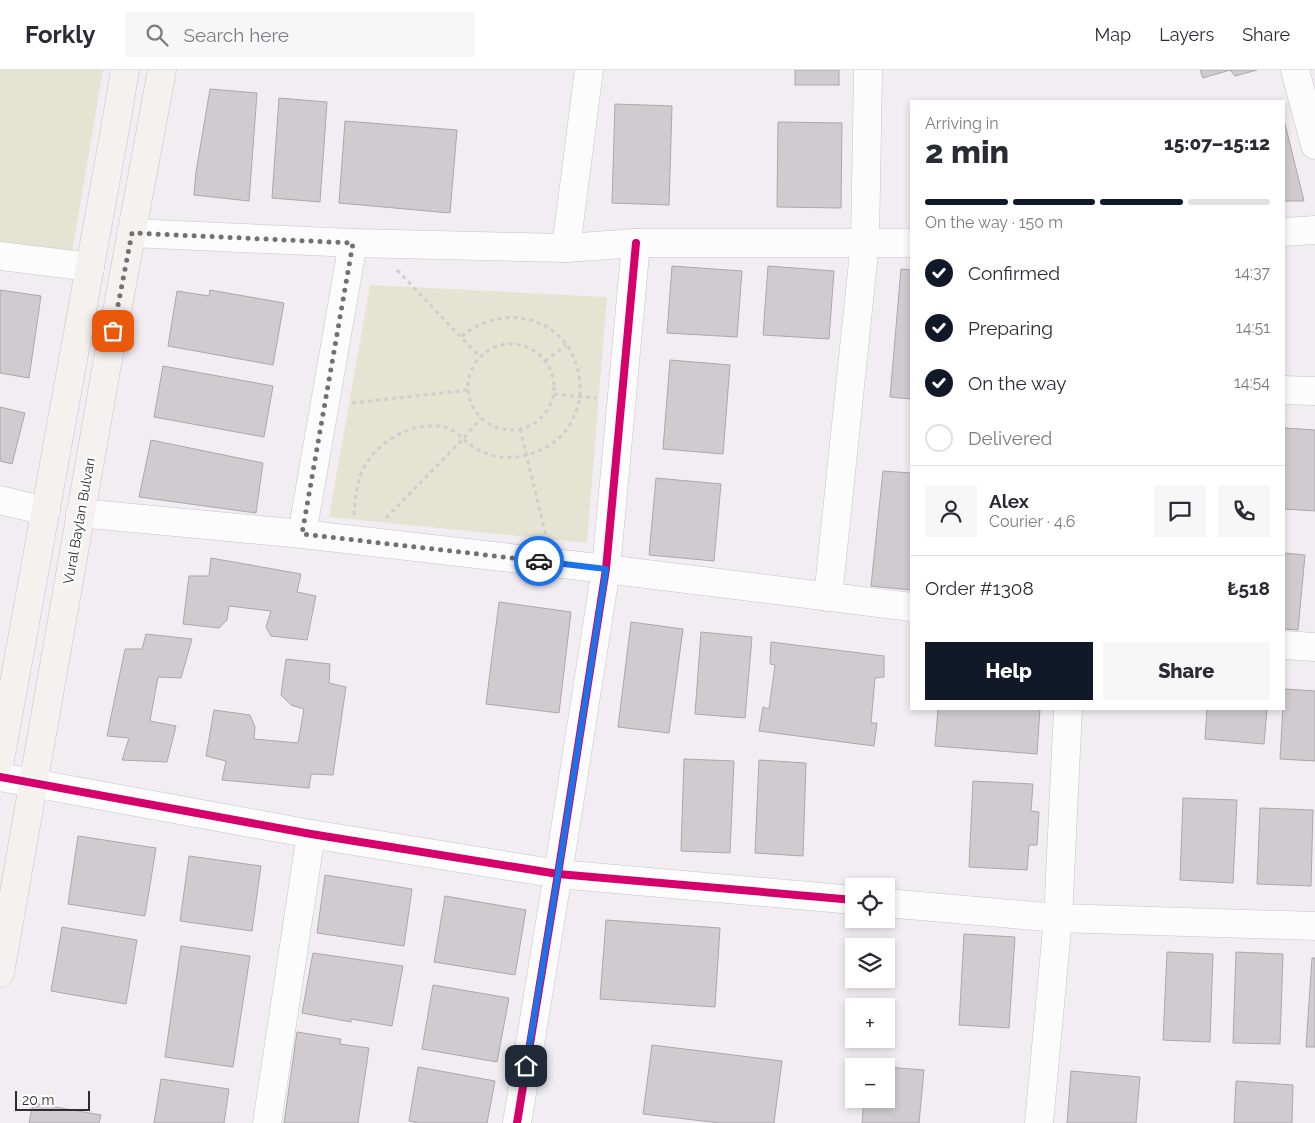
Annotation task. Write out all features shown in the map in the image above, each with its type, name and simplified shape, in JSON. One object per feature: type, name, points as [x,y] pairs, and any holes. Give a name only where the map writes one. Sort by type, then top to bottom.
[{"type":"main road","points":[[0,760],[125,70]]},
{"type":"main road","name":"Vural Baylan Bulvarı","points":[[0,973],[80,513],[162,70]]},
{"type":"street","points":[[566,248],[589,70]]},
{"type":"street","points":[[828,597],[865,243],[868,70]]},
{"type":"street","points":[[1295,70],[1315,145]]},
{"type":"street","points":[[1285,232],[1315,230]]},
{"type":"street","points":[[132,233],[362,243],[566,248],[636,243],[910,242]]},
{"type":"street","points":[[302,534],[324,406],[362,243]]},
{"type":"street","points":[[517,1123],[606,569],[620,400],[636,243]]},
{"type":"street","points":[[0,256],[90,267]]},
{"type":"street","points":[[1285,390],[1315,391]]},
{"type":"street","points":[[0,500],[46,511]]},
{"type":"street","points":[[80,513],[302,534],[910,607]]},
{"type":"street","points":[[1285,644],[1315,647]]},
{"type":"street","points":[[1039,1123],[1058,918],[1068,710]]},
{"type":"street","points":[[0,777],[311,834],[558,874],[845,899]]},
{"type":"street","points":[[267,1123],[311,834]]},
{"type":"street","points":[[895,904],[1058,918],[1315,926]]},
{"type":"path","points":[[362,243],[480,357]]},
{"type":"path","points":[[358,541],[355,498],[362,472],[380,447],[403,433],[425,426],[444,427],[454,431],[474,448],[487,454],[509,458],[536,453],[547,448],[561,437],[575,415],[580,396],[579,373],[566,345],[548,328],[525,318],[512,317],[490,320],[479,324],[461,337]]},
{"type":"path","points":[[515,343],[528,347],[540,354],[545,360],[554,379],[554,394],[549,408],[540,419],[527,427],[513,430],[498,428],[485,422],[475,411],[469,398],[467,385],[470,371],[480,357],[488,350],[501,344],[515,343]]},
{"type":"path","points":[[545,360],[566,345]]},
{"type":"path","points":[[324,406],[468,390]]},
{"type":"path","points":[[554,394],[620,400]]},
{"type":"path","points":[[358,541],[463,439],[481,418]]},
{"type":"path","points":[[520,429],[553,563]]},
{"type":"green space","points":[[0,70],[103,70],[72,254],[0,245]]},
{"type":"green space","points":[[370,285],[607,297],[587,543],[329,517]]},
{"type":"building","points":[[795,70],[839,70],[839,85],[795,85]]},
{"type":"building","points":[[1200,70],[1230,70],[1203,78]]},
{"type":"building","points":[[1230,70],[1257,70],[1235,76]]},
{"type":"building","points":[[210,89],[257,93],[249,201],[194,195]]},
{"type":"building","points":[[279,98],[327,102],[320,202],[272,198]]},
{"type":"building","points":[[615,104],[672,106],[669,205],[612,203]]},
{"type":"building","points":[[345,121],[457,130],[450,213],[339,203]]},
{"type":"building","points":[[778,122],[842,123],[841,208],[777,207]]},
{"type":"building","points":[[1285,124],[1304,201],[1285,201]]},
{"type":"building","points":[[672,266],[742,271],[737,337],[667,333]]},
{"type":"building","points":[[768,266],[834,271],[829,339],[763,335]]},
{"type":"building","points":[[901,269],[910,270],[910,399],[890,397]]},
{"type":"building","points":[[0,290],[41,296],[29,378],[0,373]]},
{"type":"building","points":[[210,290],[284,303],[273,365],[168,346],[177,291],[209,296]]},
{"type":"building","points":[[670,360],[730,365],[723,454],[663,449]]},
{"type":"building","points":[[163,366],[273,386],[264,437],[154,417]]},
{"type":"building","points":[[0,407],[25,413],[12,464],[0,461]]},
{"type":"building","points":[[1285,428],[1315,430],[1315,511],[1285,509]]},
{"type":"building","points":[[151,440],[263,463],[256,513],[139,497]]},
{"type":"building","points":[[883,471],[910,473],[910,590],[871,586]]},
{"type":"building","points":[[656,478],[721,484],[714,561],[649,555]]},
{"type":"building","points":[[1285,553],[1305,555],[1298,630],[1285,629]]},
{"type":"building","points":[[211,558],[301,574],[297,592],[316,596],[307,640],[271,636],[266,627],[271,611],[229,606],[227,620],[219,628],[183,624],[189,576],[209,576]]},
{"type":"building","points":[[499,602],[571,612],[559,713],[486,704]]},
{"type":"building","points":[[631,622],[683,629],[669,733],[618,727]]},
{"type":"building","points":[[701,632],[752,637],[745,718],[695,714]]},
{"type":"building","points":[[146,634],[192,639],[181,678],[158,677],[150,721],[176,726],[167,762],[122,760],[129,738],[107,736],[125,649],[142,649]]},
{"type":"building","points":[[771,642],[884,656],[884,677],[875,678],[871,723],[877,723],[874,746],[759,731],[763,707],[769,709],[775,665],[770,664]]},
{"type":"building","points":[[286,659],[330,664],[329,683],[346,687],[333,775],[311,774],[309,788],[222,780],[226,761],[206,756],[214,710],[250,715],[255,727],[254,739],[298,743],[304,709],[291,705],[281,695]]},
{"type":"building","points":[[1285,689],[1315,691],[1315,761],[1280,759]]},
{"type":"building","points":[[938,710],[1040,710],[1037,754],[935,746]]},
{"type":"building","points":[[1207,710],[1267,710],[1264,744],[1205,739]]},
{"type":"building","points":[[684,759],[734,761],[730,853],[681,851]]},
{"type":"building","points":[[759,760],[806,763],[803,856],[755,853]]},
{"type":"building","points":[[973,781],[1033,784],[1031,811],[1039,812],[1037,845],[1029,845],[1027,870],[969,867]]},
{"type":"building","points":[[1183,798],[1237,800],[1233,883],[1180,880]]},
{"type":"building","points":[[1260,808],[1313,810],[1311,886],[1257,884]]},
{"type":"building","points":[[78,836],[156,848],[145,916],[68,904]]},
{"type":"building","points":[[189,856],[261,866],[252,931],[180,921]]},
{"type":"building","points":[[325,875],[412,889],[404,946],[317,933]]},
{"type":"building","points":[[445,896],[526,910],[515,975],[434,962]]},
{"type":"building","points":[[606,920],[720,928],[715,1007],[600,999]]},
{"type":"building","points":[[62,927],[137,940],[126,1004],[51,991]]},
{"type":"building","points":[[964,934],[1015,937],[1009,1028],[959,1025]]},
{"type":"building","points":[[181,946],[250,956],[233,1067],[165,1057]]},
{"type":"building","points":[[1167,952],[1213,954],[1210,1042],[1163,1040]]},
{"type":"building","points":[[1236,952],[1283,954],[1280,1044],[1233,1043]]},
{"type":"building","points":[[313,953],[403,966],[392,1026],[351,1019],[351,1022],[302,1013]]},
{"type":"building","points":[[1312,958],[1315,958],[1315,1047],[1306,1047]]},
{"type":"building","points":[[433,985],[509,998],[497,1062],[422,1049]]},
{"type":"building","points":[[297,1032],[341,1039],[340,1044],[369,1048],[358,1123],[284,1123]]},
{"type":"building","points":[[652,1045],[782,1061],[774,1123],[720,1123],[643,1114]]},
{"type":"building","points":[[418,1067],[495,1081],[487,1123],[418,1123],[409,1121]]},
{"type":"building","points":[[895,1068],[924,1070],[919,1123],[862,1123],[863,1108],[895,1108]]},
{"type":"building","points":[[1071,1071],[1140,1077],[1136,1123],[1067,1123]]},
{"type":"building","points":[[161,1079],[229,1089],[224,1123],[154,1123]]},
{"type":"building","points":[[1236,1081],[1293,1085],[1292,1123],[1234,1123]]},
{"type":"building","points":[[33,1103],[101,1115],[99,1123],[29,1123]]},
{"type":"cycle path","points":[[517,1123],[606,569],[636,243]]},
{"type":"cycle path","points":[[0,777],[311,834],[558,874],[845,899]]},
{"type":"way so far","points":[[113,331],[132,233],[353,243],[302,534],[539,561]]},
{"type":"route","points":[[526,1066],[606,569],[539,561]]}]
